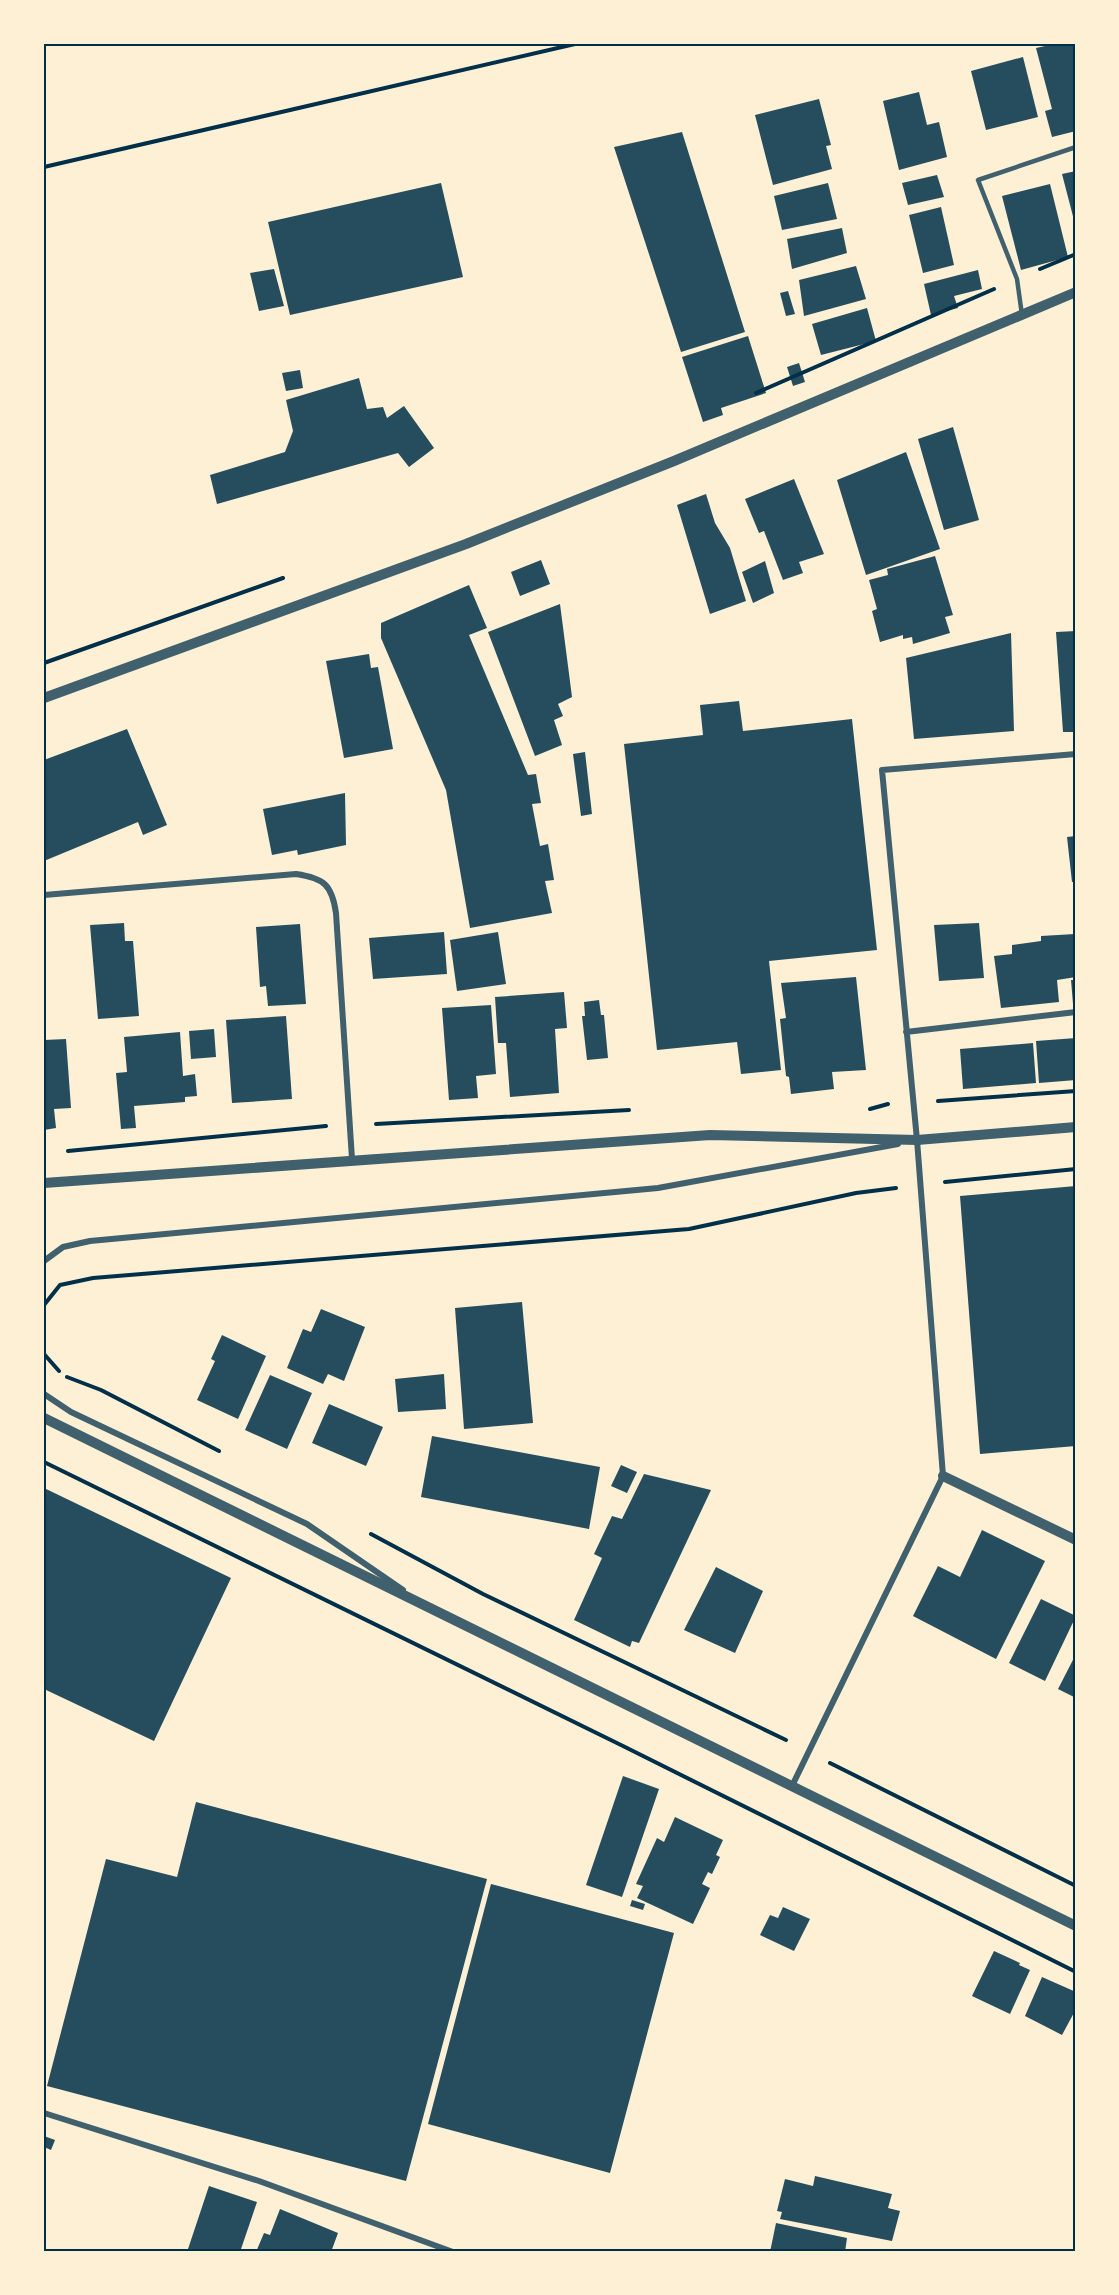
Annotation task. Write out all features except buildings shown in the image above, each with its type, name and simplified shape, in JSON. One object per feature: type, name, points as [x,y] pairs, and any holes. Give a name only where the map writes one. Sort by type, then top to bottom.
[{"type":"street","points":[[44,698],[466,544],[674,461],[1076,292]]},
{"type":"street","points":[[792,1786],[943,1476],[917,1140],[882,770],[1076,754]]},
{"type":"street","points":[[44,896],[296,874],[323,882],[333,894],[336,913],[352,1160]]},
{"type":"street","points":[[906,1032],[1076,1012]]},
{"type":"street","points":[[44,1260],[63,1247],[90,1241],[658,1188],[917,1140],[1076,1127]]},
{"type":"street","points":[[44,1183],[710,1135],[917,1140]]},
{"type":"street","points":[[44,1394],[71,1412],[307,1524],[427,1606]]},
{"type":"street","points":[[44,1418],[1076,1926]]},
{"type":"street","points":[[943,1476],[1076,1540]]},
{"type":"street","points":[[44,2113],[259,2181],[453,2252]]},
{"type":"lane","points":[[1022,315],[1017,279],[978,180],[1076,147]]},
{"type":"path","points":[[44,167],[575,44]]},
{"type":"path","points":[[745,398],[1076,254]]},
{"type":"path","points":[[44,663],[291,575]]},
{"type":"path","points":[[44,1305],[60,1285],[93,1278],[689,1229],[856,1193],[1076,1169]]},
{"type":"path","points":[[44,1354],[63,1375],[101,1390],[226,1455]]},
{"type":"path","points":[[44,1462],[623,1746],[1076,1972]]},
{"type":"path","points":[[361,1528],[483,1594],[809,1752],[1076,1886]]}]
